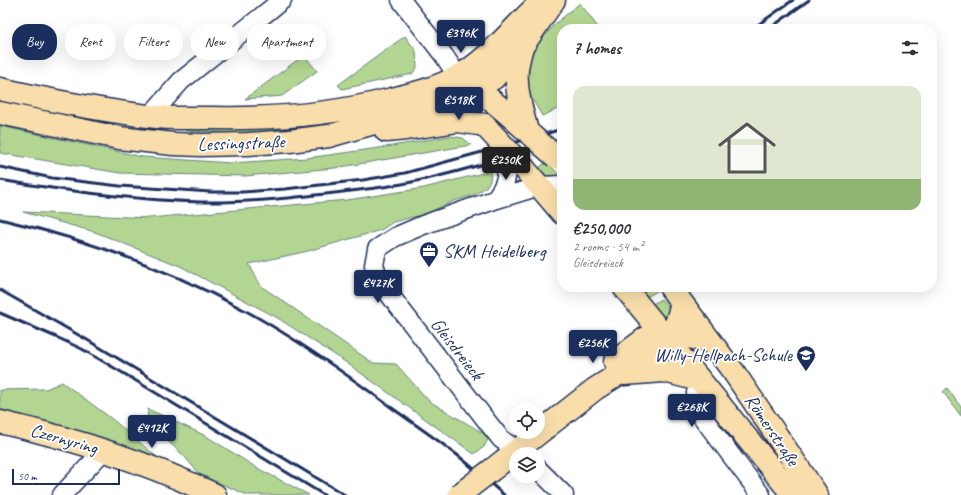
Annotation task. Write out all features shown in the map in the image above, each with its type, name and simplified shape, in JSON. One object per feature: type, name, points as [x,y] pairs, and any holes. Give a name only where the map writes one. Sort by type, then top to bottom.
[{"type":"main road","points":[[542,0],[484,58],[469,70],[466,87],[471,109],[506,148],[515,169],[540,186],[557,207]]},
{"type":"main road","points":[[466,87],[494,78],[522,47],[554,0]]},
{"type":"main road","points":[[515,112],[517,70],[522,47]]},
{"type":"main road","name":"Lessingstraße","points":[[0,89],[39,98],[149,116],[180,118],[236,118],[278,117],[320,113],[361,107],[444,84],[466,87]]},
{"type":"main road","name":"Lessingstraße","points":[[0,113],[133,140],[173,144],[201,145],[289,141],[329,136],[402,116],[466,87]]},
{"type":"main road","points":[[466,87],[515,112],[527,131],[557,158]]},
{"type":"main road","points":[[133,140],[149,116]]},
{"type":"main road","points":[[329,136],[406,129],[458,121],[485,126]]},
{"type":"main road","name":"Römerstraße","points":[[628,292],[793,495]]},
{"type":"main road","points":[[526,447],[595,389],[655,352],[676,324],[676,295]]},
{"type":"main road","name":"Römerstraße","points":[[676,295],[735,374],[817,495]]},
{"type":"main road","points":[[595,389],[618,359],[646,338],[685,336],[711,342]]},
{"type":"main road","points":[[619,375],[664,371],[699,380]]},
{"type":"main road","name":"Czernyring","points":[[0,422],[54,435],[104,450],[155,468],[215,495]]},
{"type":"main road","points":[[459,495],[509,459]]},
{"type":"street","points":[[149,116],[181,81],[282,0]]},
{"type":"street","points":[[400,0],[445,57],[466,87]]},
{"type":"street","points":[[494,200],[515,169]]},
{"type":"street","name":"Gleisdreieck","points":[[513,447],[501,439],[484,418],[379,281],[374,265],[377,249],[395,237],[423,225],[494,200],[540,186],[557,185]]},
{"type":"street","points":[[699,380],[696,393],[700,414],[761,495]]},
{"type":"street","points":[[62,495],[104,450]]},
{"type":"street","points":[[545,476],[564,495]]},
{"type":"green space","points":[[580,3],[595,24],[557,24],[557,109],[542,116],[531,97],[528,85],[530,53],[555,24]]},
{"type":"green space","points":[[405,36],[416,51],[417,68],[412,74],[342,89],[338,85]]},
{"type":"green space","points":[[297,60],[308,60],[317,71],[282,96],[245,99]]},
{"type":"green space","points":[[397,107],[283,131],[241,133],[186,131],[181,124]]},
{"type":"green space","points":[[0,126],[143,157],[231,163],[307,158],[450,136],[463,138],[471,145],[335,168],[245,176],[120,173],[0,153]]},
{"type":"green space","points":[[547,162],[557,173],[557,180],[549,182],[537,169]]},
{"type":"green space","points":[[491,171],[490,181],[486,187],[474,195],[454,201],[425,214],[393,222],[381,230],[308,251],[249,264],[261,286],[373,363],[396,364],[429,401],[483,433],[488,439],[484,447],[474,454],[341,359],[276,317],[180,266],[95,232],[23,212],[149,218],[347,200],[424,188]]},
{"type":"green space","points":[[640,292],[656,292],[645,298]]},
{"type":"green space","points":[[661,299],[668,308],[669,313],[667,319],[661,318],[651,305]]},
{"type":"green space","points":[[62,382],[112,419],[158,458],[0,409],[0,390],[46,389]]},
{"type":"green space","points":[[947,388],[961,407],[961,416],[943,392]]},
{"type":"green space","points":[[712,408],[745,447],[743,452],[740,452],[711,414]]},
{"type":"green space","points":[[148,409],[206,436],[257,468],[309,495],[247,495],[199,474],[184,456],[147,422]]},
{"type":"railway","points":[[759,24],[793,0]]},
{"type":"railway","points":[[776,24],[809,0]]},
{"type":"railway","points":[[0,167],[52,178],[120,186],[211,192],[243,192],[363,180],[405,173],[557,130]]},
{"type":"railway","points":[[0,180],[125,197],[201,202],[258,201],[370,189],[423,180],[483,164],[557,141]]},
{"type":"railway","points":[[0,219],[63,236],[126,257],[187,282],[246,311],[302,345],[357,382],[456,454],[504,495]]},
{"type":"railway","points":[[0,290],[89,341],[345,495]]},
{"type":"railway","points":[[0,313],[56,337]]},
{"type":"railway","points":[[52,335],[82,349],[128,376],[324,495]]},
{"type":"place","name":"SKM Heidelberg","points":[[429,268]]},
{"type":"place","name":"Willy-Hellpach-Schule","points":[[806,372]]}]
